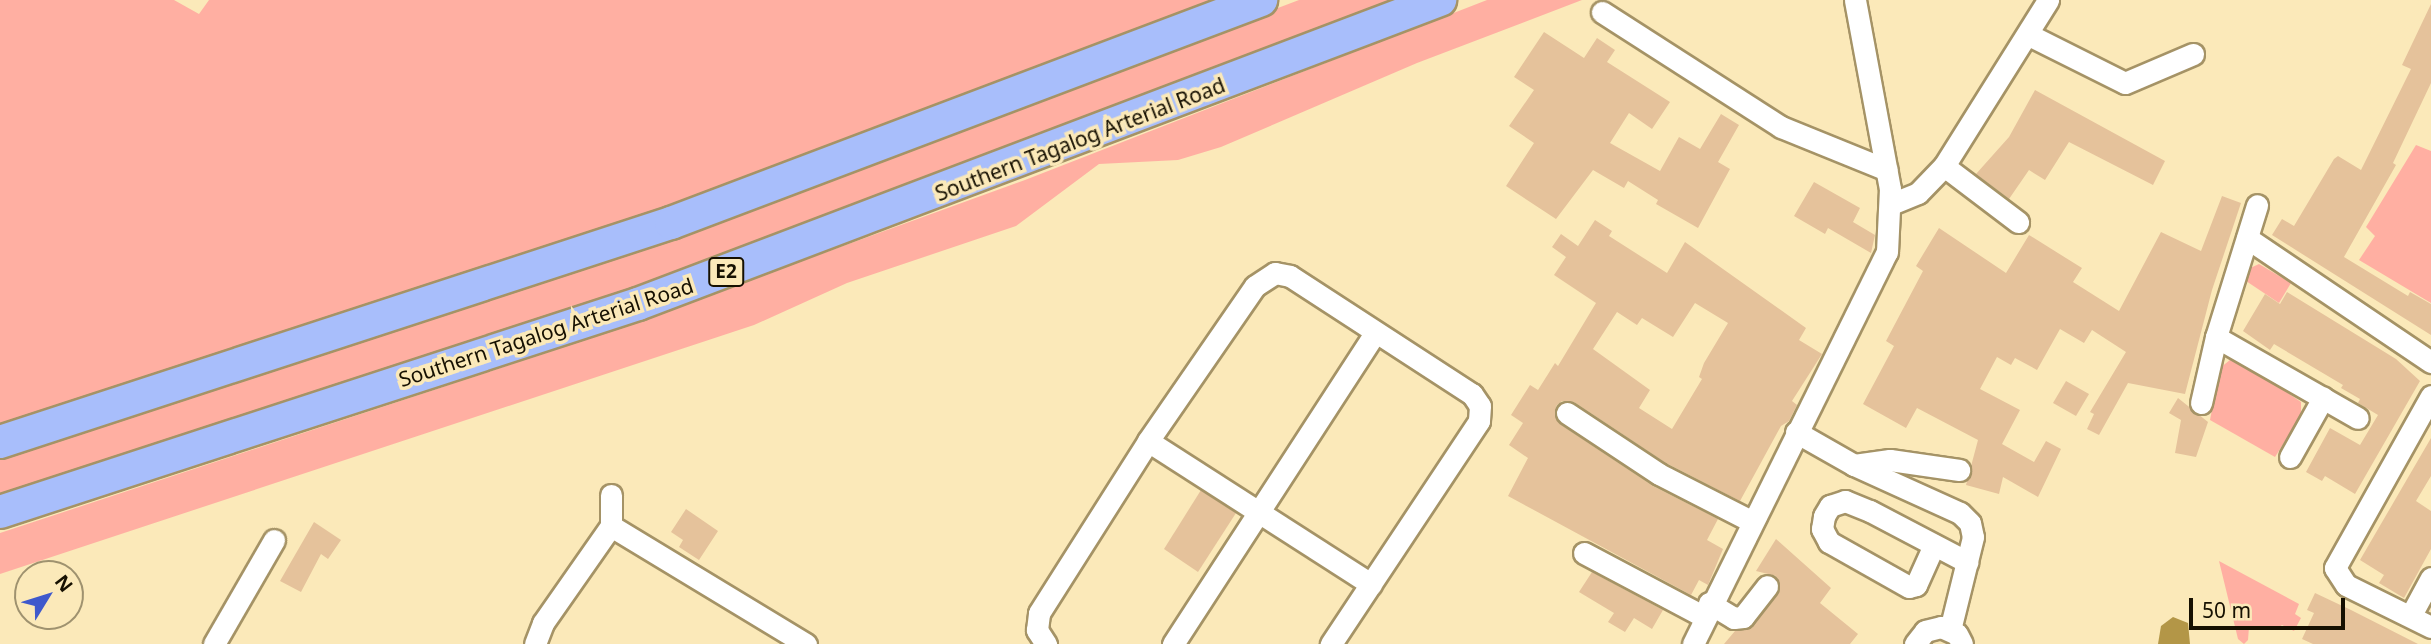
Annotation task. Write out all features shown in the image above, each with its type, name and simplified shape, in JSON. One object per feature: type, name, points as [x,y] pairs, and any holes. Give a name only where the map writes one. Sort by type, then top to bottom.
[{"type":"highway","points":[[0,442],[671,223],[1261,0]]},
{"type":"highway","name":"Southern Tagalog Arterial Road","points":[[0,512],[638,304],[1440,0]]},
{"type":"street","points":[[1693,644],[1706,609],[1882,265],[1891,204],[1855,0]]},
{"type":"street","points":[[1891,204],[1918,193],[1944,166],[2029,36],[2038,3]]},
{"type":"street","points":[[1602,12],[1781,127],[1887,170]]},
{"type":"street","points":[[2029,36],[2125,83],[2193,54]]},
{"type":"street","points":[[1944,166],[2018,222]]},
{"type":"street","points":[[2201,403],[2216,337],[2257,205]]},
{"type":"street","points":[[2247,238],[2431,362]]},
{"type":"street","points":[[1046,644],[1037,631],[1039,613],[1149,441],[1255,286],[1269,275],[1290,276],[1472,394],[1480,412],[1331,644]]},
{"type":"street","points":[[1174,644],[1257,510],[1375,333]]},
{"type":"street","points":[[2216,337],[2358,418]]},
{"type":"street","points":[[2431,396],[2335,568],[2346,585],[2431,627]]},
{"type":"street","points":[[2290,457],[2323,398]]},
{"type":"street","points":[[1567,413],[1659,474],[1751,521]]},
{"type":"street","points":[[1796,432],[1886,481],[1960,513],[1970,523],[1973,537],[1956,637],[1933,628],[1915,644]]},
{"type":"street","points":[[1149,441],[1371,583]]},
{"type":"street","points":[[1854,465],[1890,460],[1959,470]]},
{"type":"street","points":[[1870,512],[1886,481]]},
{"type":"street","points":[[539,642],[543,623],[611,526],[611,495]]},
{"type":"street","points":[[1934,545],[1916,584],[1909,587],[1829,542],[1822,529],[1830,506],[1845,501],[1870,512],[1967,562]]},
{"type":"street","points":[[611,526],[806,644]]},
{"type":"street","points":[[214,644],[274,540]]},
{"type":"street","points":[[1584,553],[1706,609],[1734,618],[1743,617],[1767,586]]},
{"type":"street","points":[[2411,615],[2431,579]]},
{"type":"shaded area","points":[[0,0],[174,0],[199,14],[209,0],[1229,0],[881,133],[557,247],[0,427]]},
{"type":"shaded area","points":[[1299,0],[1412,0],[640,292],[0,501],[0,456],[673,236]]},
{"type":"shaded area","points":[[1487,0],[1582,0],[1417,63],[1221,147],[1178,160],[1099,164],[1016,226],[847,283],[754,325],[42,560],[14,560],[14,569],[0,574],[0,533],[570,345],[1025,180]]},
{"type":"shaded area","points":[[2416,145],[2431,151],[2431,303],[2359,260],[2375,236],[2366,227]]},
{"type":"shaded area","points":[[2259,264],[2291,283],[2279,303],[2243,279],[2248,269]]},
{"type":"shaded area","points":[[2230,360],[2244,363],[2301,402],[2301,416],[2275,457],[2210,420],[2220,368]]},
{"type":"shaded area","points":[[2219,561],[2299,604],[2295,614],[2301,618],[2294,631],[2282,625],[2277,629],[2249,627],[2248,640],[2244,644],[2238,639]]},
{"type":"shaded area","points":[[2173,617],[2188,623],[2190,644],[2158,644],[2161,626]]},
{"type":"building","points":[[2431,4],[2431,83],[2393,163],[2396,165],[2344,257],[2408,296],[2410,292],[2431,304],[2431,335],[2272,235],[2282,219],[2294,226],[2338,156],[2361,170],[2411,69],[2402,65]]},
{"type":"building","points":[[1544,32],[1584,58],[1597,38],[1615,50],[1607,62],[1670,102],[1652,129],[1629,113],[1610,143],[1660,171],[1679,137],[1700,149],[1721,114],[1739,125],[1718,162],[1730,169],[1698,228],[1656,204],[1658,200],[1628,181],[1624,188],[1593,170],[1556,219],[1506,186],[1534,143],[1509,126],[1534,90],[1514,77]]},
{"type":"building","points":[[2035,90],[2165,161],[2153,185],[2069,142],[2045,180],[2029,170],[2009,199],[1976,174],[2009,137]]},
{"type":"building","points":[[1814,182],[1860,208],[1853,222],[1875,235],[1871,253],[1828,228],[1825,234],[1794,216]]},
{"type":"building","points":[[2222,196],[2241,203],[2212,290],[2185,394],[2128,383],[2099,435],[2087,429],[2094,414],[2090,412],[2126,352],[2092,330],[2084,343],[2060,329],[2037,370],[2015,358],[2011,365],[1997,357],[1980,389],[2020,410],[2002,444],[2034,462],[2046,441],[2061,449],[2038,497],[2003,477],[1999,494],[1966,485],[1978,440],[1917,408],[1906,428],[1863,404],[1894,346],[1886,341],[1923,271],[1916,266],[1939,228],[2006,273],[2029,235],[2082,268],[2073,282],[2119,311],[2161,232],[2201,251]]},
{"type":"building","points":[[1595,220],[1612,231],[1609,236],[1667,273],[1685,242],[1806,328],[1799,340],[1822,354],[1792,401],[1797,405],[1789,421],[1781,426],[1740,501],[1666,463],[1574,402],[1562,401],[1556,406],[1560,424],[1653,486],[1718,519],[1707,540],[1723,549],[1708,585],[1699,580],[1691,595],[1508,496],[1528,458],[1509,445],[1523,423],[1511,415],[1530,385],[1538,390],[1555,363],[1558,366],[1596,303],[1554,275],[1566,257],[1552,247],[1561,234],[1578,246]],"holes":[[[1695,303],[1728,323],[1704,363],[1699,377],[1702,379],[1672,429],[1639,408],[1650,390],[1593,349],[1617,312],[1637,325],[1642,318],[1673,337]]]},
{"type":"building","points":[[2287,292],[2396,359],[2420,381],[2355,494],[2325,476],[2322,481],[2306,472],[2330,428],[2360,445],[2378,415],[2358,403],[2360,399],[2341,388],[2343,385],[2274,344],[2270,350],[2243,331],[2265,294],[2280,304]]},
{"type":"building","points":[[2066,381],[2089,394],[2076,416],[2053,403]]},
{"type":"building","points":[[2178,398],[2208,422],[2196,457],[2175,453],[2181,420],[2169,413]]},
{"type":"building","points":[[2431,438],[2431,476],[2416,501],[2431,511],[2431,549],[2404,598],[2379,583],[2384,575],[2360,560]]},
{"type":"building","points":[[1201,490],[1236,513],[1198,572],[1164,549]]},
{"type":"building","points":[[686,509],[718,531],[699,560],[679,547],[683,540],[671,532]]},
{"type":"building","points":[[314,522],[341,540],[328,559],[321,554],[301,592],[280,581]]},
{"type":"building","points":[[1776,539],[1831,588],[1820,603],[1858,634],[1850,644],[1724,644],[1735,631],[1753,625],[1778,593],[1776,576],[1756,571]]},
{"type":"building","points":[[1592,572],[1663,610],[1652,629],[1634,618],[1625,632],[1608,622],[1614,613],[1579,592]]},
{"type":"building","points":[[2315,593],[2418,644],[2313,644],[2302,639],[2314,613],[2307,610]]}]
